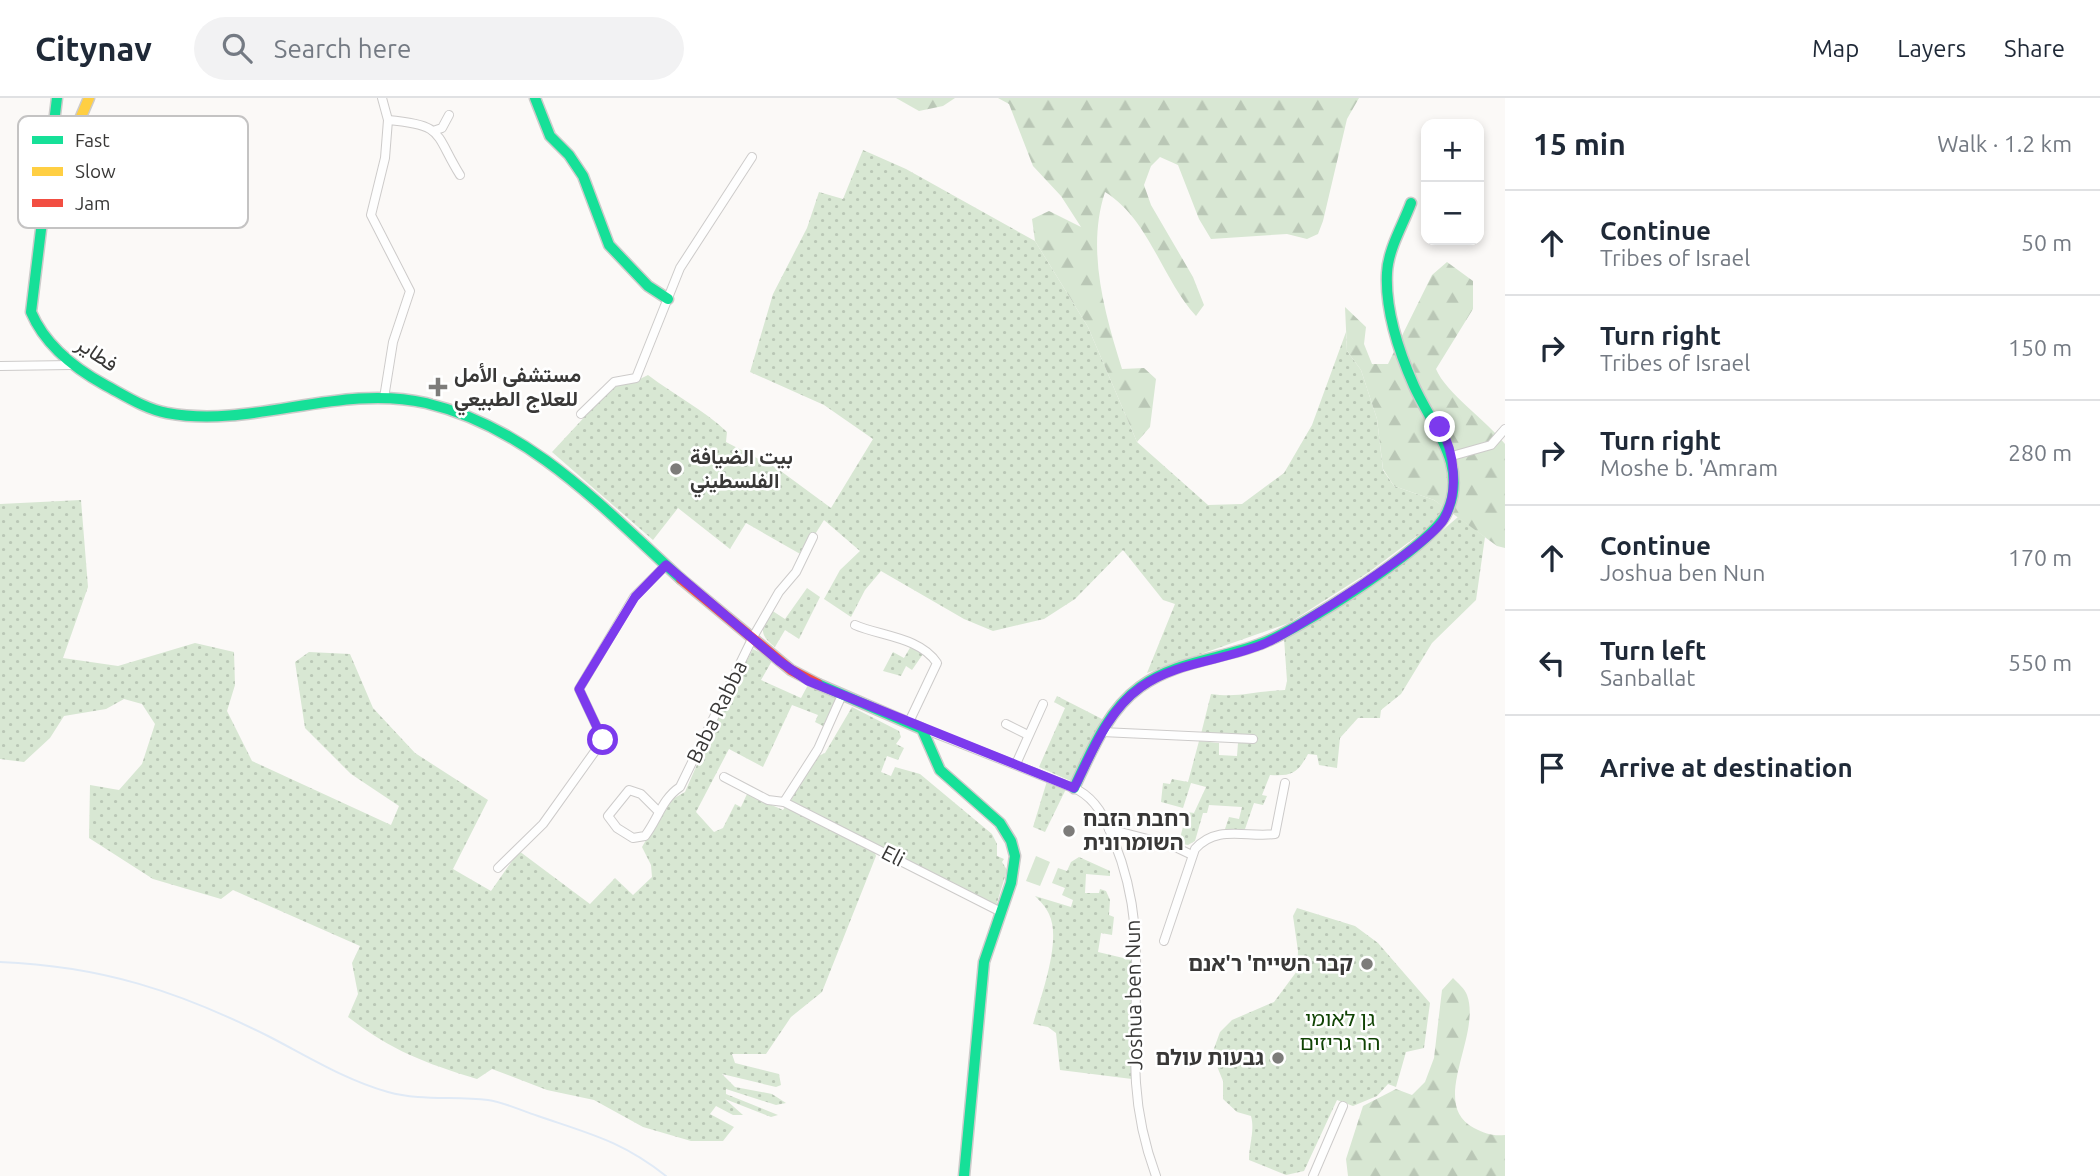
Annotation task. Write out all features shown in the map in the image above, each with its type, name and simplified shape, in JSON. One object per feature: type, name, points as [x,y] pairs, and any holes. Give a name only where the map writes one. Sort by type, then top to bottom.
[{"type":"street","name":"فطاير","points":[[55,116],[57,98]]},
{"type":"street","points":[[81,116],[89,98]]},
{"type":"street","points":[[382,98],[388,120],[385,158],[371,215],[410,291],[393,342],[384,398]]},
{"type":"street","points":[[535,98],[550,136],[569,155],[583,176],[609,244],[648,286],[668,299]]},
{"type":"street","points":[[433,131],[442,128],[449,115]]},
{"type":"street","points":[[388,120],[406,122],[433,131],[445,143],[446,150],[460,174]]},
{"type":"street","points":[[581,414],[614,382],[636,378],[680,268],[752,157]]},
{"type":"street","points":[[1074,788],[1102,732],[1120,707],[1141,687],[1185,667],[1266,643],[1362,583],[1441,524],[1450,506],[1451,456],[1443,432],[1416,391],[1395,333],[1387,271],[1411,203]]},
{"type":"street","name":"فطاير","points":[[42,228],[31,312],[38,329],[86,376],[144,405],[187,417],[212,417],[338,399],[384,398],[425,403],[496,427],[552,463],[666,565],[795,673],[914,724]]},
{"type":"street","points":[[0,366],[72,365]]},
{"type":"street","points":[[1451,456],[1491,445],[1505,429]]},
{"type":"street","name":"Baba Rabba","points":[[659,812],[641,794],[629,790],[608,816],[617,828],[637,839],[645,836],[670,795],[680,787],[753,637],[779,592],[796,572],[813,537]]},
{"type":"street","points":[[498,868],[543,824],[603,740],[579,689],[635,597],[666,565]]},
{"type":"street","points":[[855,625],[869,631],[890,634],[928,653],[937,663],[914,724],[940,769],[997,820],[1011,841],[1014,870],[984,962],[964,1176]]},
{"type":"street","points":[[784,802],[818,749],[842,695]]},
{"type":"street","points":[[1016,764],[1043,704]]},
{"type":"street","name":"Joshua ben Nun","points":[[914,724],[1074,788],[1094,802],[1109,829],[1128,877],[1132,900],[1138,947],[1136,1090],[1142,1129],[1156,1176]]},
{"type":"street","points":[[1006,724],[1028,736]]},
{"type":"street","points":[[1102,732],[1253,739]]},
{"type":"street","name":"Eli","points":[[724,777],[768,800],[784,802],[1001,912]]},
{"type":"street","points":[[1164,940],[1192,855],[1204,839],[1218,834],[1275,834],[1285,783]]},
{"type":"street","points":[[1109,829],[1171,845],[1192,855]]},
{"type":"street","points":[[1313,1176],[1343,1105]]},
{"type":"green space","points":[[896,98],[955,98],[943,106],[919,111]]},
{"type":"green space","points":[[998,98],[1359,98],[1347,119],[1323,221],[1318,234],[1307,239],[1287,234],[1211,239],[1199,219],[1178,165],[1160,157],[1151,166],[1144,185],[1151,205],[1193,277],[1204,305],[1196,316],[1133,218],[1105,192],[1097,236],[1100,282],[1110,326],[1122,369],[1144,368],[1156,379],[1150,427],[1137,442],[1088,327],[1035,241],[1032,219],[1049,211],[1081,227],[1061,196],[1033,166],[1009,104]]},
{"type":"green space","points":[[863,150],[906,169],[1035,241],[1088,327],[1137,442],[1208,505],[1242,504],[1284,473],[1312,425],[1346,332],[1347,351],[1361,370],[1377,419],[1383,470],[1394,486],[1434,500],[1444,507],[1429,527],[1369,572],[1289,623],[1147,673],[1175,604],[1163,600],[1123,550],[1075,599],[1044,619],[993,631],[964,619],[881,571],[865,590],[851,617],[824,599],[840,570],[860,551],[824,520],[802,555],[746,523],[730,549],[678,508],[653,540],[552,452],[616,383],[638,380],[648,375],[718,424],[727,432],[726,442],[778,469],[831,508],[873,439],[824,405],[750,372],[773,294],[807,228],[819,192],[843,199]]},
{"type":"green space","points":[[1447,262],[1473,281],[1473,309],[1436,369],[1457,397],[1505,444],[1505,548],[1497,546],[1434,500],[1394,486],[1383,469],[1377,419],[1361,370],[1347,351],[1345,307],[1366,327],[1364,344],[1372,364],[1388,364],[1432,275]]},
{"type":"green space","points":[[81,500],[88,587],[63,658],[118,666],[195,643],[234,652],[235,685],[227,711],[252,761],[391,825],[399,806],[351,774],[305,728],[295,662],[309,652],[350,654],[373,708],[415,753],[488,800],[453,869],[491,891],[519,851],[590,904],[615,878],[633,895],[652,877],[651,865],[642,847],[669,801],[685,792],[726,698],[753,649],[773,659],[761,680],[801,698],[809,683],[838,697],[823,726],[815,722],[818,715],[792,705],[763,767],[729,749],[696,812],[714,832],[723,828],[735,804],[741,807],[747,794],[783,810],[785,807],[874,850],[876,856],[822,992],[791,1017],[766,1054],[732,1054],[735,1063],[779,1074],[781,1085],[776,1087],[722,1074],[735,1087],[772,1094],[786,1103],[776,1105],[726,1089],[726,1094],[778,1115],[771,1117],[725,1099],[743,1115],[733,1115],[716,1106],[710,1114],[734,1127],[723,1141],[691,1141],[643,1127],[594,1100],[547,1090],[492,1069],[477,1079],[425,1061],[379,1039],[348,1017],[358,994],[352,963],[360,946],[233,890],[221,899],[153,879],[89,838],[90,785],[119,790],[142,764],[155,724],[142,704],[124,699],[106,709],[64,716],[50,738],[24,762],[0,759],[0,504]]},
{"type":"green space","points":[[1458,517],[1485,537],[1476,600],[1432,643],[1401,694],[1381,710],[1380,718],[1358,718],[1340,738],[1337,768],[1319,765],[1317,755],[1308,754],[1301,766],[1293,772],[1270,775],[1262,795],[1267,796],[1263,805],[1254,803],[1245,829],[1224,832],[1229,817],[1239,819],[1242,807],[1209,805],[1207,813],[1203,813],[1195,841],[1188,845],[1182,844],[1180,838],[1187,812],[1194,813],[1206,787],[1191,783],[1183,808],[1161,802],[1163,783],[1170,784],[1172,779],[1188,782],[1199,741],[1219,743],[1219,755],[1237,756],[1238,743],[1254,741],[1201,734],[1211,694],[1239,695],[1285,690],[1287,681],[1284,638],[1424,546]]},
{"type":"green space","points":[[807,588],[820,597],[799,639],[785,630],[775,647],[764,635],[763,626],[767,616],[771,610],[785,619]]},
{"type":"green space","points":[[911,646],[923,654],[912,670],[906,666],[901,676],[883,671],[893,652],[904,658]]},
{"type":"green space","points":[[1057,696],[1106,721],[1073,782],[1039,767],[1065,708],[1054,702]]},
{"type":"green space","points":[[852,707],[899,731],[901,737],[896,744],[904,748],[898,760],[887,756],[881,772],[891,776],[895,767],[920,774],[992,834],[997,844],[997,856],[1004,859],[1002,862],[1007,870],[996,906],[790,802],[816,757],[825,753]]},
{"type":"green space","points":[[1047,781],[1066,789],[1045,832],[1033,827]]},
{"type":"green space","points":[[1036,856],[1050,862],[1040,886],[1026,881]]},
{"type":"green space","points":[[1079,857],[1110,871],[1110,876],[1086,874],[1085,893],[1099,893],[1100,889],[1106,891],[1110,900],[1109,915],[1114,917],[1112,935],[1101,933],[1098,952],[1136,961],[1132,1079],[1060,1070],[1056,1033],[1048,1027],[1033,1024],[1049,968],[1053,938],[1049,914],[1035,896],[1071,907],[1073,900],[1062,895],[1065,888],[1052,883],[1058,868],[1067,871],[1071,862]]},
{"type":"green space","name":"גן לאומי הר גריזים","points":[[1297,908],[1355,926],[1378,943],[1430,1003],[1424,1048],[1406,1052],[1396,1087],[1388,1084],[1377,1096],[1353,1106],[1337,1100],[1304,1171],[1286,1175],[1249,1160],[1251,1116],[1237,1112],[1223,1099],[1223,1081],[1212,1054],[1220,1032],[1232,1020],[1274,1002],[1297,971],[1298,951],[1293,916]]},
{"type":"green space","points":[[1453,978],[1466,993],[1470,1012],[1456,1086],[1456,1103],[1461,1117],[1474,1128],[1489,1134],[1505,1135],[1505,1176],[1348,1176],[1346,1159],[1363,1106],[1396,1089],[1412,1095],[1425,1082],[1434,1058],[1442,990]]},
{"type":"waterway","points":[[0,962],[37,964],[105,975],[170,994],[235,1020],[372,1087],[400,1095],[500,1103],[620,1146],[666,1176]]},
{"type":"traffic: fast","points":[[55,116],[57,98]]},
{"type":"traffic: fast","points":[[535,98],[550,136],[569,155],[583,176],[609,245],[648,286],[668,299]]},
{"type":"traffic: fast","points":[[1074,788],[1109,720],[1140,687],[1168,671],[1260,644],[1302,623],[1390,566],[1435,529],[1446,514],[1454,480],[1451,463],[1446,447],[1408,373],[1388,302],[1387,273],[1390,255],[1411,203]]},
{"type":"traffic: fast","points":[[41,228],[31,312],[52,345],[93,378],[135,401],[167,413],[232,415],[361,398],[393,398],[426,403],[464,415],[533,451],[564,474],[681,579]]},
{"type":"traffic: fast","points":[[818,684],[922,729],[940,770],[1000,823],[1011,841],[1015,856],[1011,883],[984,962],[964,1176]]},
{"type":"traffic: slow","points":[[81,116],[89,98]]},
{"type":"traffic: jam","points":[[681,579],[791,670],[818,684]]},
{"type":"place","name":"مستشفى الأمل للعلاج الطبيعي","points":[[438,387]]},
{"type":"place","name":"بيت الضيافة الفلسطيني","points":[[676,469]]},
{"type":"place","name":"רחבת הזבח השומרונית","points":[[1069,831]]},
{"type":"place","name":"קבר השייח' ר'אנם","points":[[1367,964]]},
{"type":"place","name":"גבעות עולם","points":[[1278,1058]]},
{"type":"route","points":[[603,740],[579,689],[635,597],[666,565],[779,661],[808,681],[1074,788],[1104,727],[1141,687],[1185,667],[1266,643],[1362,583],[1431,534],[1450,506],[1453,481],[1450,448],[1440,427]]}]
